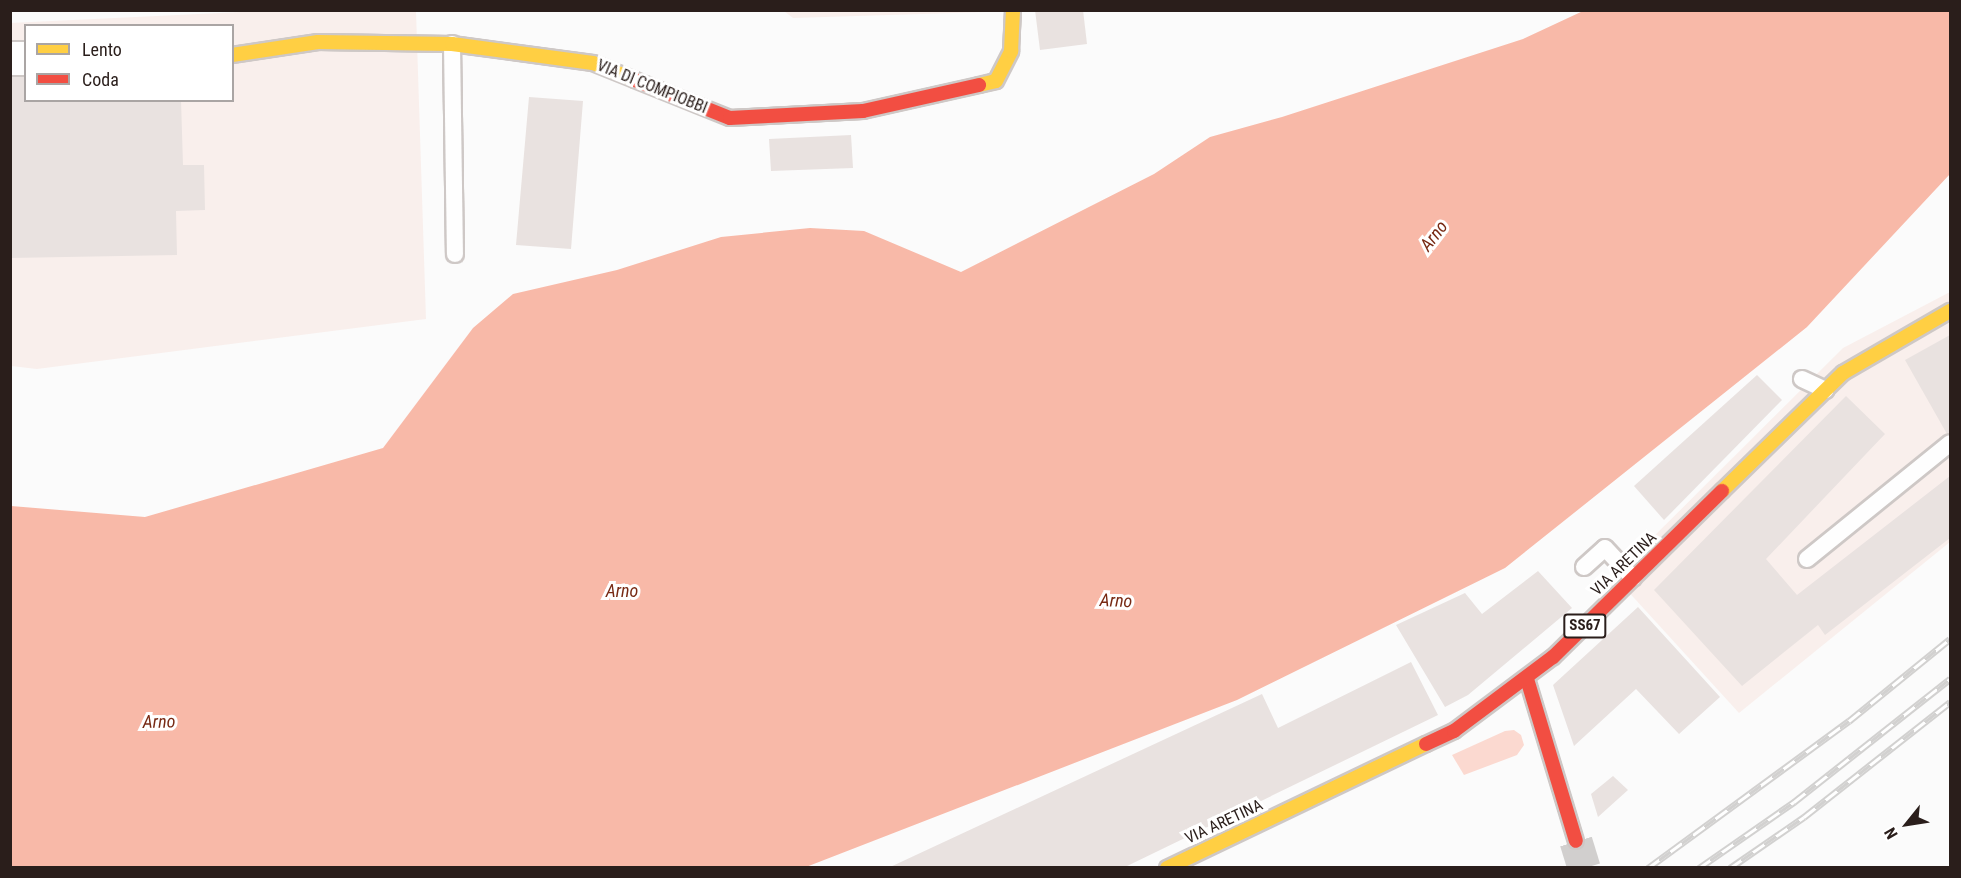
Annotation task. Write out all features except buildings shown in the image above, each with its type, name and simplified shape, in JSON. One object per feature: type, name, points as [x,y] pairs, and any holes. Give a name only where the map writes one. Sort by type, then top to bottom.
[{"type":"street","name":"VIA DI COMPIOBBI","points":[[234,55],[318,42],[452,44],[593,63],[730,118],[863,111],[996,81],[1011,51],[1013,10]]},
{"type":"street","name":"VIA ARETINA","points":[[1167,867],[1454,731],[1527,679],[1843,374],[1950,311]]},
{"type":"street","points":[[1527,679],[1576,841]]},
{"type":"lane","points":[[452,44],[455,254]]},
{"type":"lane","points":[[1802,380],[1826,390]]},
{"type":"lane","points":[[1807,559],[1950,443]]},
{"type":"lane","points":[[1584,567],[1605,548],[1633,578]]},
{"type":"shaded area","points":[[260,11],[416,11],[426,319],[37,369],[11,366],[10,23]]},
{"type":"shaded area","points":[[784,11],[1022,11],[793,18]]},
{"type":"shaded area","points":[[1950,292],[1950,542],[1739,713],[1614,576],[1843,348]]},
{"type":"shaded area","points":[[1514,730],[1521,735],[1524,745],[1517,755],[1464,775],[1452,755],[1505,731]]},
{"type":"water","name":"Arno","points":[[1583,11],[1950,11],[1950,174],[1807,327],[1505,568],[1237,700],[806,867],[11,867],[11,506],[145,517],[383,448],[473,328],[513,294],[617,270],[721,237],[810,228],[864,231],[961,272],[1154,174],[1210,137],[1282,117],[1523,39]]},
{"type":"tunnel","points":[[1576,841],[1584,868]]},
{"type":"railway","points":[[1648,868],[1849,721],[1950,639]]},
{"type":"railway","points":[[1699,868],[1794,802],[1950,679]]},
{"type":"railway","points":[[1730,868],[1804,817],[1950,702]]},
{"type":"traffic: slow","points":[[979,85],[996,81],[1011,51],[1013,10]]},
{"type":"traffic: slow","points":[[234,55],[318,42],[452,44],[593,63],[635,80]]},
{"type":"traffic: slow","points":[[1722,491],[1843,373],[1950,311]]},
{"type":"traffic: slow","points":[[1167,868],[1426,744]]},
{"type":"traffic: jam","points":[[635,80],[730,118],[863,111],[979,85]]},
{"type":"traffic: jam","points":[[1426,744],[1454,731],[1553,657],[1722,491]]},
{"type":"traffic: jam","points":[[1527,679],[1576,841]]}]
